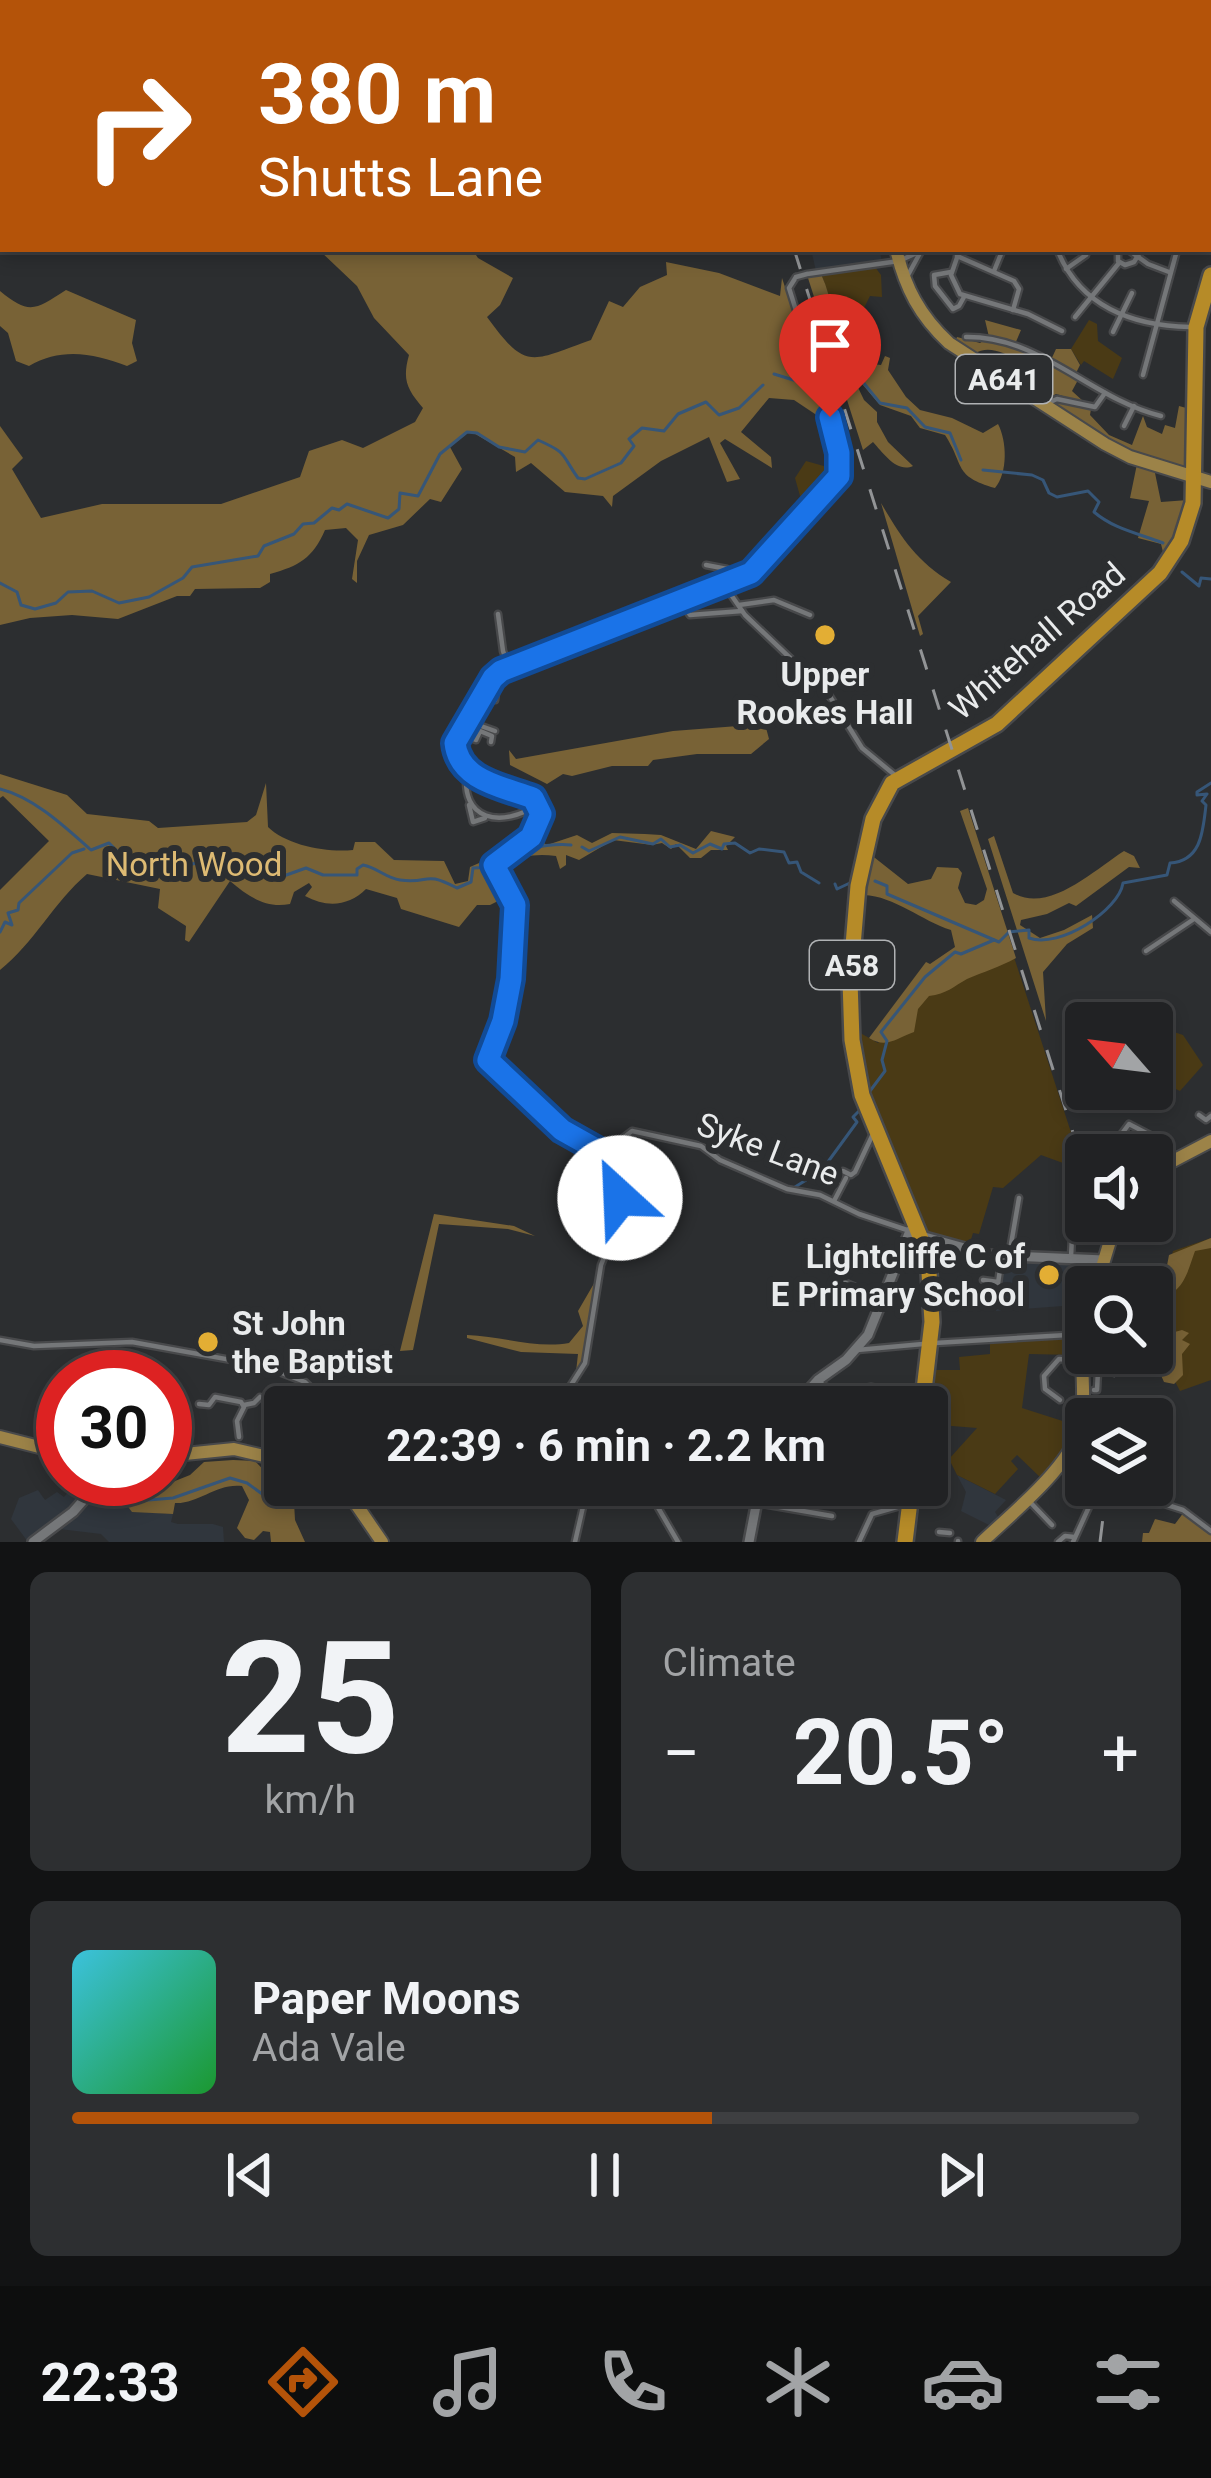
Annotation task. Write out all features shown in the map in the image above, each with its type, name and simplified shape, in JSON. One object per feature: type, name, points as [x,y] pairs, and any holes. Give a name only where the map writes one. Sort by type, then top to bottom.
[{"type":"highway","name":"Whitehall Road","points":[[898,778],[997,724],[1160,573],[1190,523],[1196,327],[1211,274]]},
{"type":"highway","name":"A58","points":[[898,778],[882,796],[870,832],[858,886],[850,981],[854,1057],[862,1095],[931,1277],[932,1343],[925,1386]]},
{"type":"highway","points":[[905,1542],[910,1506]]},
{"type":"main road","name":"A641","points":[[901,256],[904,279],[927,323],[950,343],[1130,457],[1211,482]]},
{"type":"main road","points":[[1173,1161],[1211,1141]]},
{"type":"main road","points":[[1102,1266],[1110,1242]]},
{"type":"main road","points":[[0,1436],[36,1446]]},
{"type":"main road","points":[[192,1453],[234,1449],[264,1456]]},
{"type":"main road","points":[[982,1542],[1065,1455]]},
{"type":"main road","points":[[357,1506],[382,1542]]},
{"type":"street","points":[[904,279],[919,252]]},
{"type":"street","points":[[994,272],[1002,252]]},
{"type":"street","points":[[1058,252],[1090,297],[1120,316],[1196,327]]},
{"type":"street","points":[[1075,317],[1119,263],[1118,252]]},
{"type":"street","points":[[1130,252],[1169,272]]},
{"type":"street","points":[[1119,263],[1128,264],[1141,252]]},
{"type":"street","points":[[1013,310],[1018,284],[959,253],[951,272],[954,286],[964,297],[1013,310],[1061,332]]},
{"type":"street","points":[[1143,375],[1176,254]]},
{"type":"street","points":[[1066,269],[1086,255]]},
{"type":"street","points":[[572,1386],[585,1363],[622,1180],[603,1153],[562,1130],[488,1060],[503,1021],[511,979],[515,905],[494,866],[531,837],[540,821],[538,804],[529,796],[502,789],[467,770],[456,754],[463,727],[496,674],[751,573],[839,476],[836,438],[789,289],[796,277],[901,256]]},
{"type":"street","points":[[951,272],[934,275],[935,286],[953,309],[964,297]]},
{"type":"street","points":[[1113,332],[1132,293]]},
{"type":"street","points":[[966,337],[988,336],[1018,344],[1105,393],[1161,416]]},
{"type":"street","points":[[1047,406],[1057,399],[1095,407],[1105,393]]},
{"type":"street","points":[[1124,426],[1134,406]]},
{"type":"street","points":[[706,565],[728,569],[739,580]]},
{"type":"street","points":[[724,586],[740,608],[829,695],[862,748],[898,778]]},
{"type":"street","points":[[681,601],[690,615],[774,600],[810,615]]},
{"type":"street","points":[[499,614],[502,651],[509,668]]},
{"type":"street","points":[[483,696],[486,701],[495,700],[489,684]]},
{"type":"street","points":[[463,727],[495,729]]},
{"type":"street","points":[[463,727],[476,740],[480,731],[492,736],[491,742]]},
{"type":"street","points":[[467,770],[465,793],[473,822],[487,816],[517,817],[538,804]]},
{"type":"street","points":[[470,805],[487,816]]},
{"type":"street","points":[[1174,901],[1211,932]]},
{"type":"street","points":[[1146,951],[1194,919]]},
{"type":"street","points":[[1199,1115],[1206,1120],[1211,1116]]},
{"type":"street","points":[[1122,1134],[1130,1124],[1148,1134]]},
{"type":"street","name":"Syke Lane","points":[[603,1153],[635,1130],[664,1141],[701,1146],[720,1160],[787,1190],[820,1195],[917,1233]]},
{"type":"street","points":[[834,1201],[845,1174],[855,1172],[875,1131]]},
{"type":"street","points":[[996,1297],[1019,1198]]},
{"type":"street","points":[[813,1386],[868,1335],[895,1267],[917,1233],[1005,1256],[1104,1260]]},
{"type":"street","points":[[1071,1257],[1072,1242]]},
{"type":"street","points":[[854,1249],[895,1267]]},
{"type":"street","points":[[839,1280],[883,1299]]},
{"type":"street","points":[[983,1280],[998,1282]]},
{"type":"street","points":[[857,1350],[1065,1332]]},
{"type":"street","points":[[0,1340],[34,1346],[132,1342],[264,1366],[292,1374],[306,1386]]},
{"type":"street","points":[[1063,1387],[1058,1397],[1045,1389],[1044,1376],[1059,1359],[1065,1359]]},
{"type":"street","points":[[1098,1374],[1098,1390]]},
{"type":"street","points":[[818,1380],[824,1386]]},
{"type":"street","points":[[200,1404],[209,1405],[211,1399],[220,1397],[236,1398],[244,1405]]},
{"type":"street","points":[[244,1405],[260,1397]]},
{"type":"street","points":[[239,1437],[237,1421],[244,1405]]},
{"type":"street","points":[[1027,1499],[1052,1525]]},
{"type":"street","points":[[34,1542],[78,1506]]},
{"type":"street","points":[[575,1542],[583,1506]]},
{"type":"street","points":[[657,1506],[678,1542]]},
{"type":"street","points":[[749,1542],[755,1506]]},
{"type":"street","points":[[774,1506],[832,1516]]},
{"type":"street","points":[[859,1542],[872,1514],[906,1506]]},
{"type":"street","points":[[1058,1542],[1065,1536],[1074,1539],[1089,1506]]},
{"type":"street","points":[[1170,1506],[1211,1531]]},
{"type":"street","points":[[944,1542],[945,1532]]},
{"type":"shaded area","points":[[812,252],[880,252],[882,261],[816,271]]},
{"type":"shaded area","points":[[875,267],[881,275],[882,297],[870,296],[842,352],[821,274]]},
{"type":"shaded area","points":[[1089,320],[1097,324],[1098,341],[1122,358],[1113,379],[1084,361],[1081,365],[1071,349]]},
{"type":"shaded area","points":[[806,461],[838,470],[809,506],[802,503],[795,478]]},
{"type":"shaded area","points":[[1012,951],[1072,1134],[1065,1134],[1065,1164],[1041,1155],[1003,1188],[993,1187],[979,1234],[973,1233],[969,1246],[923,1230],[872,1117],[855,1030],[878,1043],[909,998]]},
{"type":"shaded area","points":[[1173,1032],[1183,1035],[1203,1065],[1180,1091],[1173,1088]]},
{"type":"shaded area","points":[[1211,1238],[1211,1380],[1180,1391],[1171,1374],[1173,1251]]},
{"type":"shaded area","name":"Lightcliffe C of E Primary School","points":[[1003,1260],[1098,1261],[1097,1266],[1065,1266],[1065,1307],[996,1311]]},
{"type":"shaded area","points":[[1065,1335],[1065,1355],[1029,1354],[1022,1408],[1065,1422],[1065,1449],[1042,1479],[1017,1455],[1011,1461],[1018,1469],[995,1494],[957,1475],[949,1459],[977,1428],[948,1426],[948,1386],[930,1386],[931,1370],[960,1370],[959,1357],[990,1354],[990,1341]]},
{"type":"shaded area","points":[[957,1475],[1006,1500],[995,1512],[1000,1520],[993,1527],[961,1511],[966,1492]]},
{"type":"shaded area","points":[[36,1491],[36,1506],[128,1506],[132,1511],[173,1514],[171,1522],[178,1524],[223,1527],[224,1542],[109,1542],[101,1534],[51,1528],[28,1542],[11,1519],[19,1498]]},
{"type":"green space","points":[[321,252],[474,252],[513,278],[500,305],[487,317],[512,347],[532,357],[591,340],[609,301],[623,307],[640,287],[667,275],[666,262],[719,273],[780,296],[782,278],[830,424],[794,400],[769,398],[741,432],[771,457],[772,468],[725,439],[720,443],[740,479],[727,482],[709,437],[661,461],[613,496],[612,507],[603,496],[565,492],[531,463],[516,472],[515,457],[470,431],[450,447],[462,469],[441,502],[430,499],[403,525],[369,535],[357,561],[357,583],[352,579],[358,540],[346,528],[325,530],[310,554],[270,574],[270,582],[260,588],[195,589],[190,596],[177,596],[118,619],[72,615],[0,625],[0,426],[23,458],[12,469],[41,518],[102,504],[221,504],[300,477],[309,451],[342,440],[363,448],[415,422],[423,408],[407,384],[409,355],[374,318],[357,286]]},
{"type":"green space","points":[[821,274],[846,361],[881,365],[885,356],[890,358],[888,370],[920,410],[983,433],[998,424],[1005,457],[995,488],[966,474],[945,435],[920,428],[911,416],[880,405],[857,378],[888,442],[913,466],[896,465],[873,442],[863,450],[808,278]]},
{"type":"green space","points":[[66,290],[136,320],[132,343],[137,361],[127,366],[78,354],[53,356],[29,366],[16,361],[8,333],[0,326],[0,291],[33,307]]},
{"type":"green space","points":[[985,320],[1021,330],[1015,344],[1032,353],[1028,367],[1044,375],[1056,349],[1071,349],[1080,365],[1076,373],[1062,367],[1078,380],[1072,391],[1084,402],[1056,394],[1046,399],[1009,378],[1021,362],[992,350],[974,354],[955,342],[957,337],[980,343],[989,337]]},
{"type":"green space","points":[[1058,401],[1091,409],[1090,415],[1109,435],[1132,445],[1143,416],[1147,427],[1162,434],[1165,425],[1175,428],[1179,406],[1190,409],[1190,466],[1186,469],[1122,451],[1053,404]]},
{"type":"green space","points":[[1137,464],[1163,472],[1155,473],[1161,502],[1188,500],[1187,518],[1165,560],[1161,544],[1138,538],[1149,501],[1130,498]]},
{"type":"green space","points":[[881,503],[910,547],[951,582],[918,616],[920,636]]},
{"type":"green space","points":[[765,724],[769,739],[751,754],[697,754],[653,760],[648,766],[612,766],[563,774],[547,784],[510,765],[509,750],[516,759],[673,731]]},
{"type":"green space","name":"North Wood","points":[[0,774],[67,795],[87,814],[149,821],[158,828],[247,822],[256,815],[266,783],[268,827],[285,839],[331,850],[353,850],[355,842],[375,842],[394,860],[444,861],[455,884],[468,881],[470,867],[486,860],[502,899],[477,905],[459,927],[401,909],[397,898],[366,889],[345,902],[329,904],[305,896],[312,887],[309,883],[294,892],[290,904],[273,905],[230,881],[189,942],[186,926],[158,908],[160,889],[87,874],[0,970],[0,890],[49,841],[0,798]]},
{"type":"green space","points":[[968,808],[1016,958],[929,996],[918,1009],[914,1032],[892,1041],[875,1041],[869,1038],[926,962],[930,964],[955,947],[951,930],[864,895],[870,854],[908,884],[931,879],[937,867],[958,868],[962,873],[958,888],[965,903],[976,905],[984,900],[987,889],[960,811]]},
{"type":"green space","points":[[711,831],[735,837],[726,846],[728,850],[690,858],[676,844],[671,849],[662,843],[613,840],[579,860],[566,855],[566,865],[560,869],[556,856],[548,855],[521,859],[502,870],[496,863],[519,848],[577,835],[592,843],[612,833],[661,835],[696,849]]},
{"type":"green space","points":[[994,836],[1013,893],[1027,898],[1071,887],[1124,851],[1134,856],[1140,868],[1129,867],[1076,906],[1069,903],[1021,920],[1020,925],[1040,938],[1092,915],[1093,928],[1067,944],[1043,972],[1046,1021],[988,839]]},
{"type":"green space","points":[[434,1214],[514,1226],[535,1236],[439,1224],[413,1350],[400,1351]]},
{"type":"green space","points":[[1211,1238],[1211,1248],[1195,1251],[1173,1292],[1169,1255]]},
{"type":"green space","points":[[596,1280],[584,1360],[576,1372],[578,1354],[521,1352],[467,1338],[569,1343],[583,1326],[578,1311]]},
{"type":"green space","points":[[1182,1330],[1189,1333],[1182,1340],[1190,1344],[1182,1354],[1183,1375],[1174,1384],[1164,1382],[1160,1374],[1173,1374],[1173,1332]]},
{"type":"green space","points":[[255,1461],[264,1470],[264,1506],[294,1506],[305,1542],[271,1542],[270,1532],[263,1531],[254,1540],[245,1538],[237,1528],[249,1500],[242,1486],[192,1500],[192,1473],[204,1462]]},
{"type":"green space","points":[[128,1506],[174,1506],[173,1514],[132,1512]]},
{"type":"green space","points":[[1184,1512],[1211,1534],[1211,1542],[1142,1542],[1155,1519],[1175,1524]]},
{"type":"waterway","points":[[774,374],[800,382],[808,379]]},
{"type":"waterway","points":[[862,381],[880,403],[907,408],[925,427],[950,433],[961,460]]},
{"type":"waterway","points":[[0,583],[17,592],[21,605],[35,609],[56,603],[68,592],[92,591],[119,603],[149,597],[183,578],[192,567],[258,556],[264,546],[294,534],[303,524],[314,523],[332,508],[339,510],[347,504],[388,518],[399,509],[400,493],[418,496],[440,454],[467,432],[499,447],[525,452],[538,440],[560,452],[578,478],[585,479],[621,463],[634,446],[629,439],[642,428],[664,431],[678,414],[706,402],[719,415],[739,408],[763,385]]},
{"type":"waterway","points":[[983,470],[1032,475],[1057,497],[1088,491],[1099,502],[1094,512],[1102,518],[1163,543]]},
{"type":"waterway","points":[[1182,572],[1199,586],[1201,578],[1211,579]]},
{"type":"waterway","points":[[875,881],[887,886],[887,894],[999,942],[1009,932],[1029,930],[1029,938],[1056,938],[1100,915],[1123,883],[1167,875],[1170,863],[1189,857],[1199,843],[1205,815],[1202,801],[1207,794],[1197,792],[1211,783]]},
{"type":"waterway","points":[[0,789],[37,806],[91,850],[109,843],[121,855],[122,848],[130,859],[150,859],[155,864],[156,856],[169,858],[177,868],[219,857],[226,849],[234,856],[236,876],[252,868],[278,878],[306,868],[323,875],[357,875],[363,865],[395,879],[432,879],[457,888],[471,882],[473,868],[496,867],[531,849],[571,845]]},
{"type":"waterway","points":[[582,847],[589,851],[620,837],[653,844],[661,839],[670,847],[680,845],[693,853],[710,844],[722,849],[724,844],[735,843],[750,853],[759,849],[784,852],[789,863],[797,862],[801,872],[819,883]]},
{"type":"waterway","points":[[0,932],[5,922],[12,925],[8,913],[18,910],[19,903],[72,853],[84,849]]},
{"type":"waterway","points":[[835,884],[837,889],[852,882]]},
{"type":"waterway","points":[[870,1091],[885,1071],[882,1060],[887,1041],[881,1032],[925,977],[955,952],[961,954],[994,940]]},
{"type":"waterway","points":[[795,1187],[822,1170],[857,1122],[853,1117],[859,1111]]},
{"type":"waterway","points":[[192,1491],[230,1478],[264,1495]]},
{"type":"railway","points":[[795,252],[1073,1134]]},
{"type":"railway","points":[[1112,1398],[1114,1374]]},
{"type":"railway","points":[[1100,1542],[1104,1506]]},
{"type":"place","name":"Upper Rookes Hall","points":[[825,635]]},
{"type":"place","name":"Lightcliffe C of E Primary School","points":[[1049,1275]]},
{"type":"place","name":"St John the Baptist","points":[[208,1342]]},
{"type":"route","points":[[620,1198],[619,1172],[603,1153],[562,1130],[488,1060],[503,1021],[511,979],[515,905],[494,865],[531,837],[541,814],[533,798],[502,789],[467,770],[458,760],[455,743],[501,671],[751,573],[839,476],[830,417]]}]
